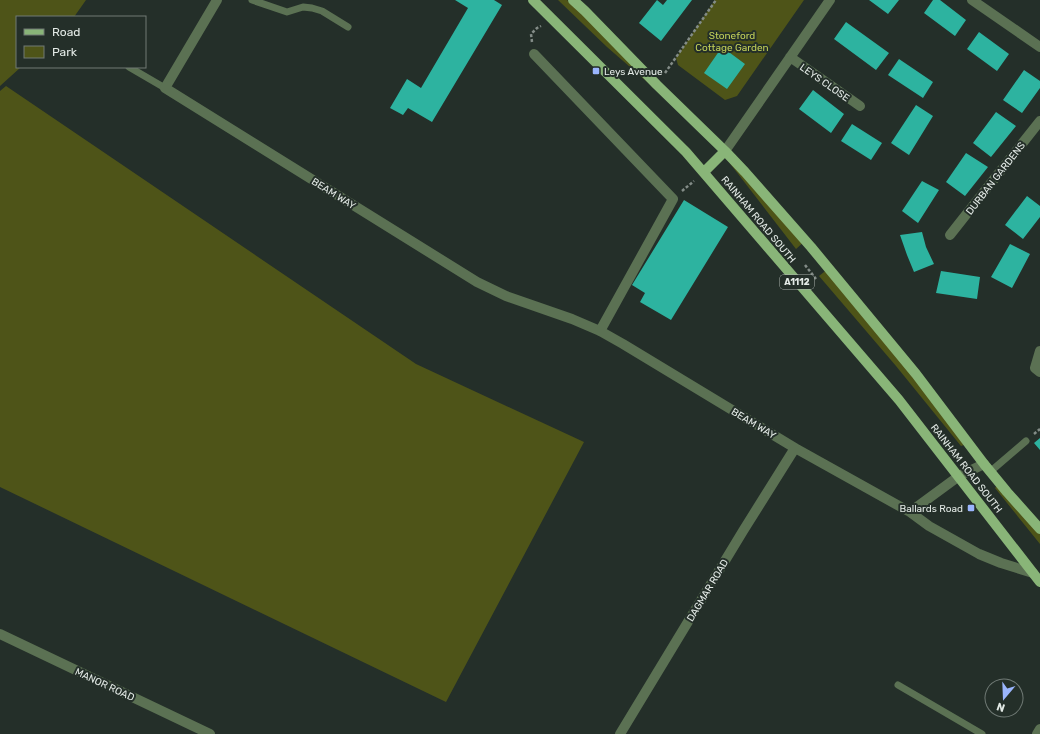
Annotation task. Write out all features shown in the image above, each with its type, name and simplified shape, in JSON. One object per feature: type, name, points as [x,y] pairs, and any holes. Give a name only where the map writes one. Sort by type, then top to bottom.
[{"type":"main road","name":"RAINHAM ROAD SOUTH","points":[[533,0],[686,152],[704,172],[899,400],[1040,582]]},
{"type":"main road","name":"RAINHAM ROAD SOUTH","points":[[573,0],[745,172],[882,331],[987,468],[1040,529]]},
{"type":"main road","points":[[704,172],[725,151]]},
{"type":"street","points":[[166,88],[218,0]]},
{"type":"street","points":[[725,151],[830,0]]},
{"type":"street","points":[[972,0],[1040,47]]},
{"type":"street","points":[[534,54],[673,199],[600,331]]},
{"type":"street","name":"LEYS CLOSE","points":[[790,57],[860,106]]},
{"type":"street","name":"BEAM WAY","points":[[166,88],[478,282],[506,296],[572,319],[600,331],[795,448],[910,512],[929,526],[979,554],[1032,573]]},
{"type":"street","name":"DURBAN GARDENS","points":[[950,235],[1040,121]]},
{"type":"street","points":[[1040,352],[1035,368],[1040,372]]},
{"type":"street","name":"DAGMAR ROAD","points":[[620,734],[795,448]]},
{"type":"street","points":[[910,512],[959,476],[987,468]]},
{"type":"street","name":"MANOR ROAD","points":[[0,634],[210,734]]},
{"type":"street","points":[[1037,734],[1040,729]]},
{"type":"lane","points":[[252,0],[287,12],[303,8],[312,8],[322,11],[348,27]]},
{"type":"lane","points":[[131,68],[166,88]]},
{"type":"lane","points":[[987,468],[1026,441]]},
{"type":"lane","points":[[898,685],[982,734]]},
{"type":"path","points":[[657,85],[716,0]]},
{"type":"path","points":[[534,54],[531,34],[537,28],[553,20]]},
{"type":"path","points":[[673,199],[704,172]]},
{"type":"path","points":[[805,265],[816,279]]},
{"type":"green space","points":[[0,0],[86,0],[75,16],[16,16],[16,68],[20,68],[0,86]]},
{"type":"green space","points":[[558,0],[567,0],[628,56],[690,119],[607,47]]},
{"type":"green space","name":"Stoneford Cottage Garden","points":[[715,0],[804,0],[737,96],[725,100],[678,65],[676,58]]},
{"type":"green space","points":[[6,86],[416,364],[584,442],[446,702],[0,487],[0,91]]},
{"type":"green space","points":[[725,157],[806,240],[796,249]]},
{"type":"green space","points":[[829,268],[967,444],[961,446],[896,366],[819,276]]},
{"type":"green space","points":[[997,486],[1040,531],[1040,544],[995,488]]},
{"type":"building","points":[[455,0],[494,0],[502,5],[432,122],[408,108],[403,115],[390,108],[407,79],[421,88],[468,8]]},
{"type":"building","points":[[657,0],[663,5],[667,0],[692,0],[661,41],[639,23]]},
{"type":"building","points":[[869,0],[899,0],[888,14]]},
{"type":"building","points":[[933,0],[940,0],[966,20],[955,36],[924,13]]},
{"type":"building","points":[[846,22],[889,53],[876,70],[834,39]]},
{"type":"building","points":[[979,32],[1009,54],[997,71],[967,49]]},
{"type":"building","points":[[722,47],[745,64],[727,89],[704,73]]},
{"type":"building","points":[[899,59],[933,82],[923,98],[888,75]]},
{"type":"building","points":[[1024,70],[1040,81],[1040,88],[1022,113],[1003,100]]},
{"type":"building","points":[[813,90],[844,114],[831,133],[799,109]]},
{"type":"building","points":[[916,105],[933,116],[909,155],[891,143]]},
{"type":"building","points":[[996,112],[1016,126],[991,157],[973,143]]},
{"type":"building","points":[[852,124],[882,143],[871,160],[841,141]]},
{"type":"building","points":[[966,153],[988,167],[965,196],[946,182]]},
{"type":"building","points":[[922,181],[939,190],[918,223],[902,211]]},
{"type":"building","points":[[1027,196],[1040,206],[1040,217],[1023,239],[1005,225]]},
{"type":"building","points":[[684,200],[728,227],[671,320],[640,302],[645,293],[632,285]]},
{"type":"building","points":[[922,232],[926,247],[934,264],[914,272],[900,235]]},
{"type":"building","points":[[1010,244],[1030,254],[1012,288],[991,277]]},
{"type":"building","points":[[941,271],[980,277],[977,299],[936,293]]},
{"type":"building","points":[[1040,438],[1040,450],[1034,443]]},
{"type":"place","name":"Leys Avenue","points":[[596,71]]},
{"type":"place","name":"Ballards Road","points":[[971,508]]}]
